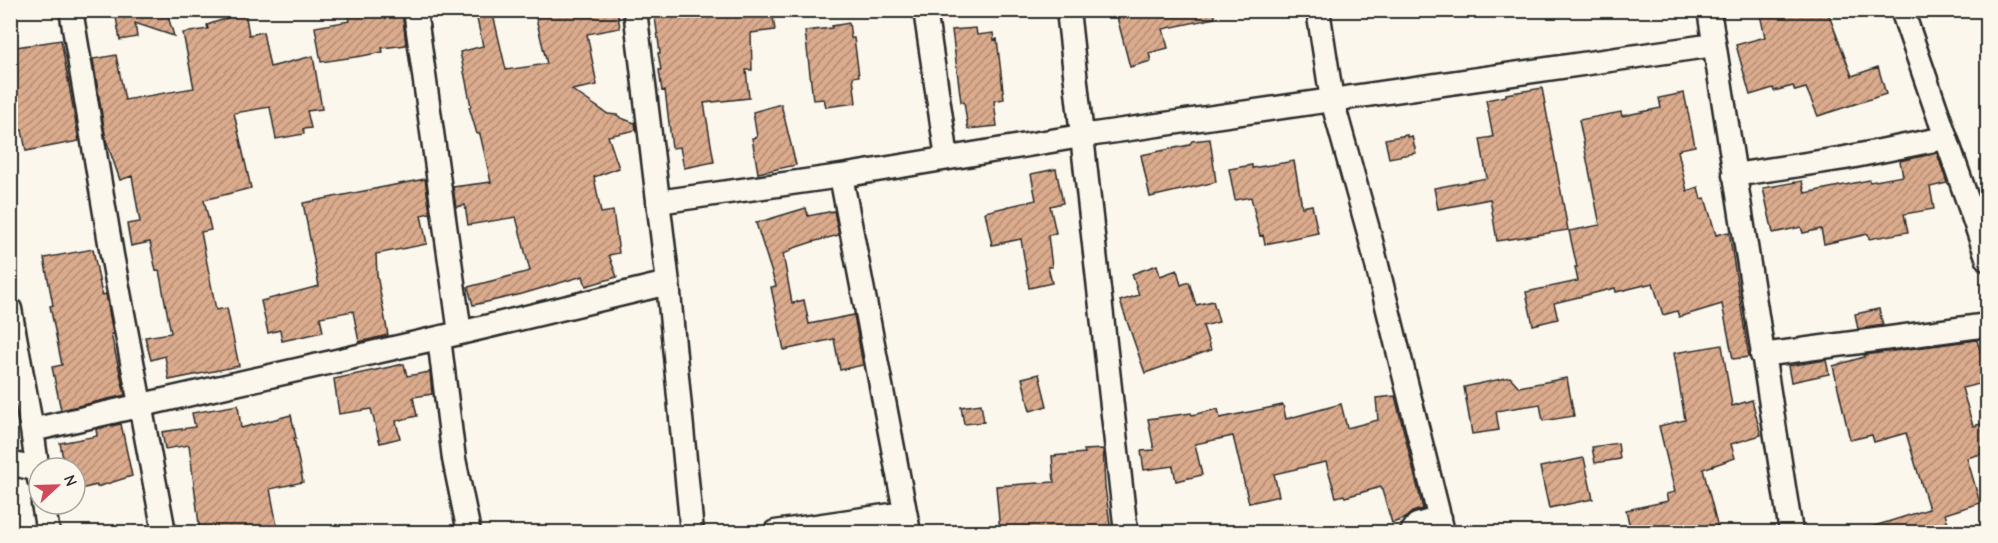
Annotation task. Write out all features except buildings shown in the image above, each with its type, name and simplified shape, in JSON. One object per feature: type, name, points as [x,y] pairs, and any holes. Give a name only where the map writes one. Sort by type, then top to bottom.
[{"type":"street","points":[[71,10],[112,255],[164,532]]},
{"type":"street","points":[[416,10],[449,336],[454,459],[469,532]]},
{"type":"street","points":[[635,10],[668,283],[692,532]]},
{"type":"street","points":[[924,10],[947,158]]},
{"type":"street","points":[[1068,10],[1126,532]]},
{"type":"street","points":[[1318,10],[1332,100],[1369,233],[1442,525],[1417,525],[1412,532]]},
{"type":"street","points":[[1709,10],[1791,532]]},
{"type":"street","points":[[1902,10],[1988,260]]},
{"type":"street","points":[[658,202],[841,176],[1081,136],[1714,45]]},
{"type":"street","points":[[1734,175],[1845,158],[1945,138]]},
{"type":"street","points":[[775,532],[907,523],[841,176]]},
{"type":"street","points":[[32,430],[449,336],[668,283]]},
{"type":"street","points":[[10,309],[36,456]]},
{"type":"street","points":[[1762,355],[1988,325]]},
{"type":"street","points":[[10,463],[27,470]]},
{"type":"street","points":[[45,516],[48,532]]}]
